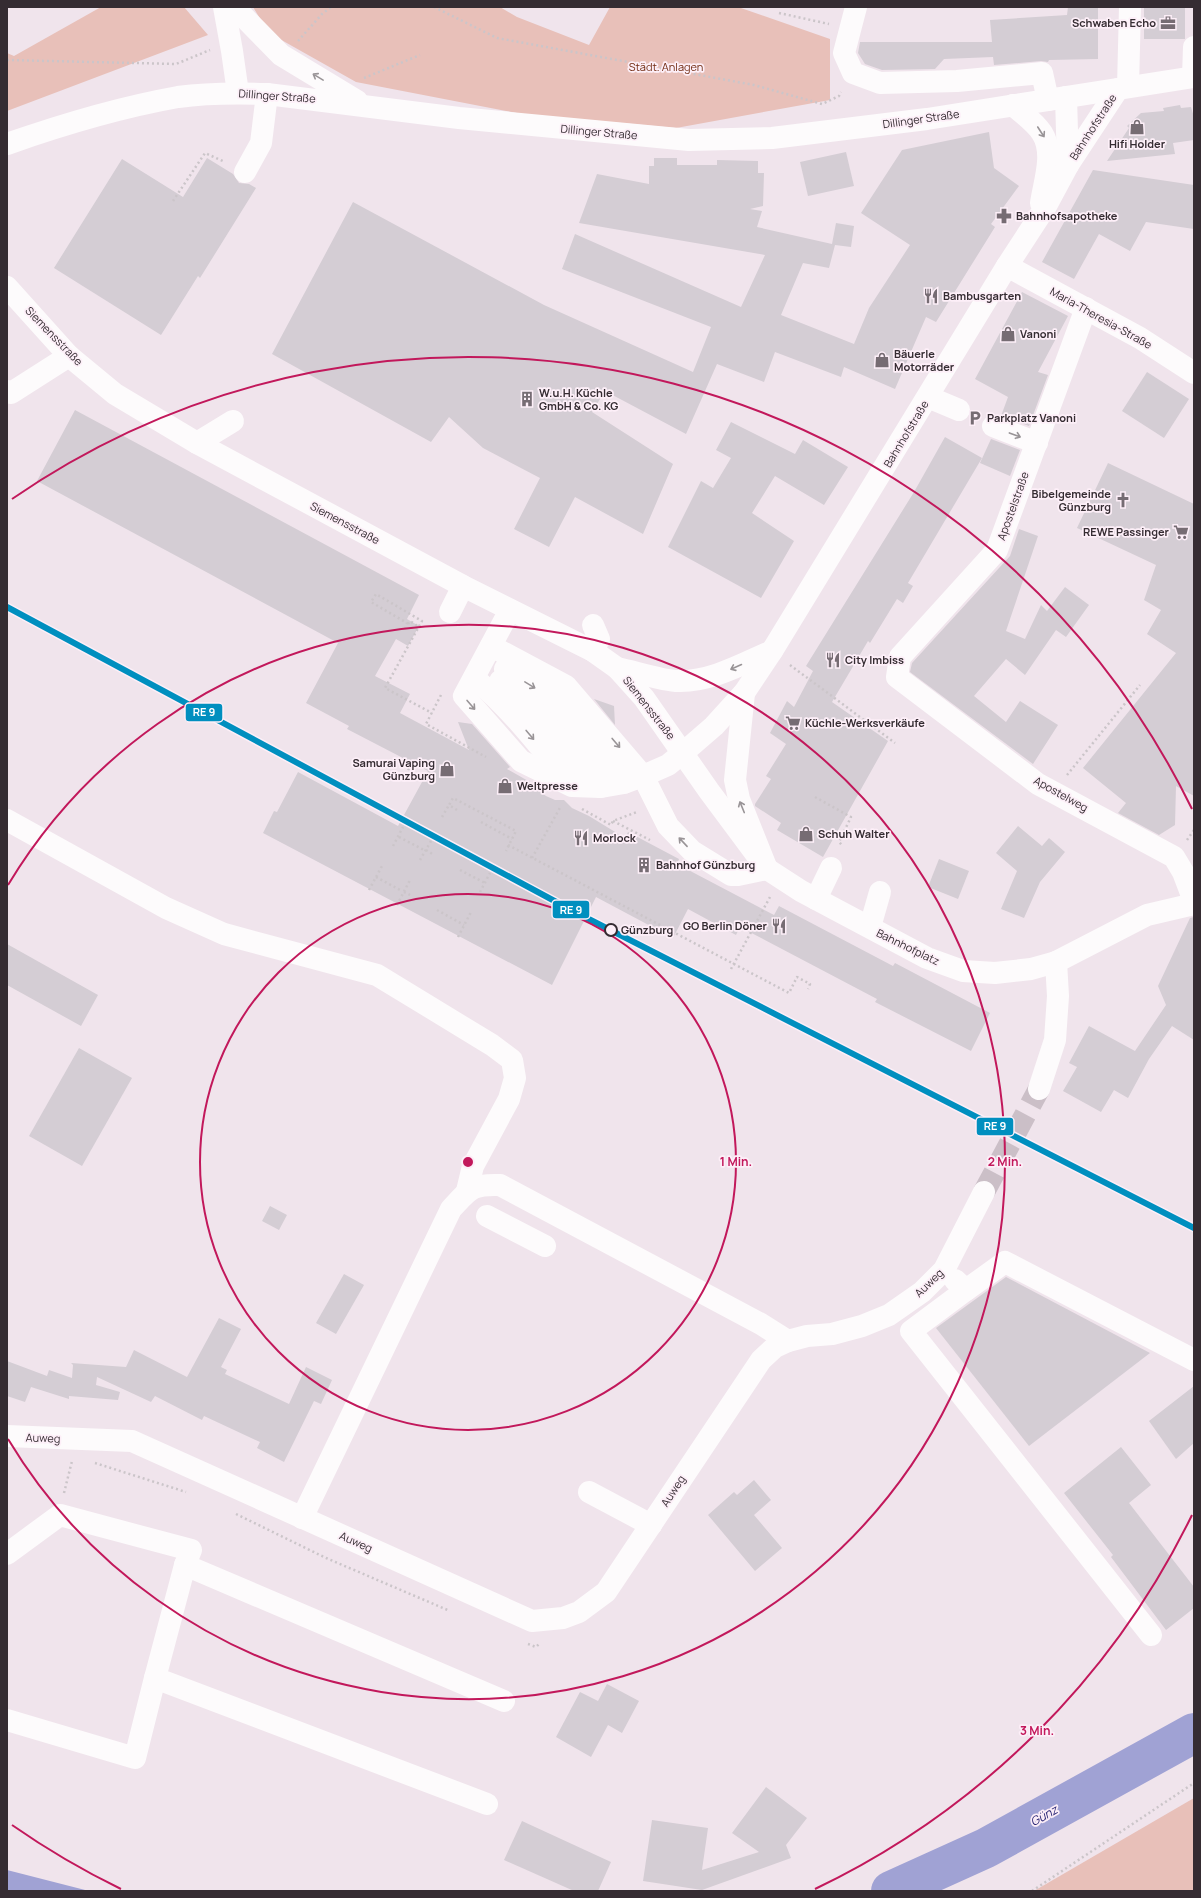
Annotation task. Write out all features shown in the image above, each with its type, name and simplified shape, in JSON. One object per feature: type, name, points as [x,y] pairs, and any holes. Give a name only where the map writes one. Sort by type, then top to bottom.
[{"type":"street","points":[[224,7],[238,93]]},
{"type":"street","points":[[234,7],[281,55],[363,105]]},
{"type":"street","points":[[850,28],[856,7]]},
{"type":"street","points":[[1123,88],[1130,7]]},
{"type":"street","name":"Bahnhofstraße","points":[[850,28],[844,53],[853,73],[880,83],[957,81],[1042,73],[1057,98],[1068,165]]},
{"type":"street","points":[[1193,77],[1194,47]]},
{"type":"street","name":"Dillinger Straße","points":[[7,144],[88,118],[179,97],[238,93],[267,94],[459,118],[689,140],[772,138],[927,119],[1193,77]]},
{"type":"street","name":"Bahnhofstraße","points":[[568,793],[633,780],[668,765],[714,726],[744,693],[772,651],[1007,266],[1040,216],[1068,165],[1123,88]]},
{"type":"street","points":[[245,172],[261,143],[267,94]]},
{"type":"street","name":"Bahnhofstraße","points":[[1013,105],[1037,126],[1043,134],[1049,152],[1040,216]]},
{"type":"street","name":"Maria-Theresia-Straße","points":[[1007,266],[1140,338],[1194,373]]},
{"type":"street","name":"Siemensstraße","points":[[7,287],[69,356],[115,394],[197,443],[463,586],[593,651],[617,668],[644,698],[684,752]]},
{"type":"street","name":"Apostelstraße","points":[[897,677],[900,657],[997,550],[1086,308]]},
{"type":"street","points":[[7,392],[11,393],[69,356]]},
{"type":"street","points":[[928,397],[959,410]]},
{"type":"street","points":[[197,443],[232,421]]},
{"type":"street","points":[[993,426],[1037,443]]},
{"type":"street","points":[[450,612],[463,586]]},
{"type":"street","points":[[510,610],[464,696],[521,761],[568,793]]},
{"type":"street","points":[[593,625],[599,639],[593,651]]},
{"type":"street","points":[[617,668],[677,682],[704,678],[728,671],[772,651]]},
{"type":"street","points":[[482,662],[566,686],[633,780],[668,826],[692,851],[731,875],[767,869]]},
{"type":"street","points":[[482,662],[524,699],[601,787]]},
{"type":"street","name":"Apostelweg","points":[[897,677],[1038,784],[1174,857],[1183,872],[1194,902]]},
{"type":"street","name":"Bahnhofstraße","points":[[744,693],[735,780],[739,799],[767,869]]},
{"type":"street","name":"Bahnhofplatz","points":[[684,752],[709,791],[767,869],[816,899],[927,958],[964,971],[995,974],[1030,969],[1056,962],[1147,915],[1194,902]]},
{"type":"street","points":[[7,820],[166,908],[224,934],[377,975],[492,1045],[512,1060],[515,1078],[509,1099],[473,1166],[467,1191]]},
{"type":"street","points":[[816,899],[831,868]]},
{"type":"street","points":[[870,927],[880,892]]},
{"type":"street","points":[[1040,1089],[1055,1040],[1058,996],[1056,962]]},
{"type":"street","points":[[302,1518],[451,1209],[467,1191],[481,1185],[500,1185],[761,1324],[788,1341]]},
{"type":"street","name":"Auweg","points":[[7,1436],[132,1441],[532,1621],[563,1618],[579,1612],[606,1592],[761,1360],[775,1347],[788,1341],[807,1336],[832,1334],[862,1326],[889,1315],[922,1292],[944,1270],[984,1192]]},
{"type":"street","points":[[487,1216],[545,1246]]},
{"type":"street","points":[[1151,1635],[911,1331],[1005,1262],[1194,1360]]},
{"type":"street","points":[[944,1270],[966,1290]]},
{"type":"street","points":[[589,1492],[651,1525]]},
{"type":"street","points":[[7,1554],[60,1515],[191,1550],[185,1565],[135,1758],[7,1720]]},
{"type":"street","points":[[185,1565],[504,1701]]},
{"type":"street","points":[[155,1678],[487,1804]]},
{"type":"path","points":[[296,43],[322,14],[331,7]]},
{"type":"path","points":[[434,7],[497,38],[754,85],[822,104]]},
{"type":"path","points":[[779,13],[850,28]]},
{"type":"path","points":[[7,60],[176,64],[212,50]]},
{"type":"path","points":[[359,78],[366,79],[420,55]]},
{"type":"path","points":[[173,201],[205,153],[245,172]]},
{"type":"path","points":[[420,627],[410,621],[405,629],[407,623],[371,602],[376,594],[422,621],[420,627],[385,688],[432,713]]},
{"type":"path","points":[[772,651],[895,743]]},
{"type":"path","points":[[1069,800],[1066,776],[1140,685]]},
{"type":"path","points":[[408,770],[412,763]]},
{"type":"path","points":[[532,858],[568,793]]},
{"type":"path","points":[[815,797],[851,817],[839,842],[842,845]]},
{"type":"path","points":[[442,817],[453,798],[516,831],[506,851]]},
{"type":"path","points":[[449,805],[457,810]]},
{"type":"path","points":[[613,821],[656,843]]},
{"type":"path","points":[[481,822],[512,839]]},
{"type":"path","points":[[394,846],[403,827]]},
{"type":"path","points":[[398,837],[434,855]]},
{"type":"path","points":[[420,860],[431,841]]},
{"type":"path","points":[[508,845],[789,993],[797,977],[810,984],[808,989]]},
{"type":"path","points":[[368,890],[382,866]]},
{"type":"path","points":[[460,870],[485,883]]},
{"type":"path","points":[[480,892],[490,873]]},
{"type":"path","points":[[376,877],[410,896]]},
{"type":"path","points":[[396,905],[410,880]]},
{"type":"path","points":[[731,970],[771,897]]},
{"type":"path","points":[[437,910],[464,925]]},
{"type":"path","points":[[458,937],[471,912]]},
{"type":"path","points":[[65,1459],[80,1460]]},
{"type":"path","points":[[60,1515],[72,1460]]},
{"type":"path","points":[[94,1463],[188,1492]]},
{"type":"path","points":[[229,1511],[326,1558],[456,1614]]},
{"type":"path","points":[[522,1641],[536,1647],[563,1618]]},
{"type":"path","points":[[1032,1891],[1194,1783]]},
{"type":"green space","points":[[101,7],[184,7],[208,35],[7,111],[7,53],[14,56]]},
{"type":"green space","name":"Städt. Anlagen","points":[[253,7],[500,7],[517,17],[589,45],[610,7],[738,7],[830,39],[830,100],[676,128],[522,114],[356,82],[269,33]]},
{"type":"green space","points":[[1194,1798],[1194,1891],[1034,1891]]},
{"type":"water","points":[[7,1870],[89,1891],[7,1891]]},
{"type":"building","points":[[1068,7],[1098,7],[1098,59],[1049,60],[1048,62],[1041,61],[994,65],[993,57],[944,59],[935,69],[882,70],[865,64],[858,53],[860,42],[992,42],[990,20],[1067,15]]},
{"type":"building","points":[[1144,7],[1185,7],[1185,39],[1144,39]]},
{"type":"building","points":[[1180,105],[1181,108],[1191,107],[1194,117],[1194,140],[1173,143],[1175,154],[1107,161],[1129,128],[1127,126],[1141,113],[1164,111],[1163,108]]},
{"type":"building","points":[[989,132],[994,168],[1019,186],[991,224],[995,227],[936,322],[926,317],[895,389],[844,367],[841,377],[775,352],[764,382],[717,364],[686,434],[605,391],[592,412],[673,464],[643,534],[575,497],[549,547],[514,529],[540,478],[483,448],[449,417],[431,442],[272,354],[353,202],[544,305],[693,372],[711,327],[562,269],[575,234],[741,307],[765,255],[579,223],[597,174],[649,184],[649,166],[654,166],[654,158],[677,158],[677,165],[717,165],[717,160],[758,161],[758,173],[764,173],[763,206],[750,209],[762,211],[757,227],[832,244],[836,223],[854,226],[851,247],[835,245],[829,268],[803,263],[781,315],[854,344],[869,308],[910,245],[861,213],[902,150]]},
{"type":"building","points":[[846,152],[854,186],[808,196],[800,162]]},
{"type":"building","points":[[207,158],[233,174],[239,183],[249,184],[256,188],[200,278],[198,276],[161,335],[54,268],[122,159],[183,197]]},
{"type":"building","points":[[1093,170],[1194,185],[1194,229],[1146,222],[1130,251],[1099,234],[1074,279],[1042,262]]},
{"type":"building","points":[[1022,292],[1068,316],[1038,372],[1048,375],[1029,426],[1001,416],[1008,397],[975,379]]},
{"type":"building","points":[[1147,372],[1189,399],[1164,438],[1122,411]]},
{"type":"building","points":[[75,410],[419,595],[407,619],[419,626],[408,646],[396,639],[375,676],[410,694],[400,713],[469,750],[458,722],[472,724],[510,767],[507,769],[530,782],[529,783],[546,796],[555,800],[564,800],[572,808],[589,816],[625,838],[628,832],[679,859],[677,864],[774,915],[779,906],[893,966],[895,963],[990,1013],[971,1051],[875,1002],[877,999],[740,927],[736,935],[688,909],[673,938],[596,897],[552,985],[263,833],[274,811],[277,812],[298,772],[398,826],[428,771],[347,729],[349,726],[306,703],[338,643],[37,481]]},
{"type":"building","points":[[731,422],[795,454],[803,440],[848,467],[824,505],[775,476],[752,513],[794,541],[761,598],[668,547],[701,481],[713,488],[731,458],[716,450]]},
{"type":"building","points":[[945,437],[982,458],[908,583],[913,586],[903,603],[897,599],[870,643],[868,641],[832,702],[888,741],[823,857],[777,830],[781,823],[755,806],[771,779],[766,776],[786,744],[770,733],[787,701],[794,707],[813,671],[806,666],[914,492]]},
{"type":"building","points":[[991,439],[1020,450],[1010,476],[980,463]]},
{"type":"building","points":[[1108,463],[1194,504],[1194,796],[1176,786],[1175,825],[1159,835],[1118,813],[1126,803],[1083,768],[1176,653],[1147,634],[1161,610],[1144,600],[1156,565],[1077,528]]},
{"type":"building","points":[[1019,529],[1038,536],[1006,631],[1025,639],[1041,605],[1047,611],[1065,587],[1089,605],[1066,637],[1056,630],[1025,675],[1006,659],[974,696],[1006,722],[1020,701],[1058,725],[1033,764],[910,672],[912,663],[1010,556]]},
{"type":"building","points":[[594,699],[614,706],[615,725]]},
{"type":"building","points":[[1018,826],[1042,846],[1049,838],[1065,852],[1040,882],[1024,918],[1001,909],[1017,871],[996,853]]},
{"type":"building","points":[[939,859],[969,871],[958,899],[928,887]]},
{"type":"building","points":[[1194,917],[1194,1040],[1172,1026],[1149,1059],[1128,1098],[1114,1090],[1101,1112],[1063,1091],[1077,1067],[1069,1063],[1089,1026],[1135,1051],[1166,1005],[1158,986],[1190,918]]},
{"type":"building","points":[[7,944],[98,995],[81,1026],[7,985]]},
{"type":"building","points":[[79,1048],[132,1078],[82,1166],[29,1136]]},
{"type":"building","points":[[270,1206],[287,1215],[279,1230],[262,1221]]},
{"type":"building","points":[[344,1274],[364,1285],[336,1334],[316,1323]]},
{"type":"building","points":[[1006,1277],[1150,1353],[1029,1446],[936,1328]]},
{"type":"building","points":[[219,1318],[241,1329],[221,1367],[227,1370],[225,1374],[289,1404],[306,1367],[332,1380],[321,1404],[314,1401],[284,1462],[257,1448],[260,1442],[204,1416],[202,1420],[155,1396],[151,1402],[97,1377],[96,1385],[120,1392],[118,1400],[69,1396],[69,1399],[31,1387],[25,1402],[7,1396],[7,1361],[47,1376],[49,1370],[72,1378],[73,1365],[71,1363],[126,1367],[134,1350],[187,1377]]},
{"type":"building","points":[[1194,1386],[1194,1443],[1176,1459],[1149,1421]]},
{"type":"building","points":[[1121,1447],[1151,1485],[1129,1503],[1194,1587],[1194,1608],[1166,1630],[1111,1557],[1113,1555],[1064,1493]]},
{"type":"building","points":[[754,1480],[771,1500],[754,1515],[782,1548],[755,1571],[708,1515],[734,1492],[737,1495]]},
{"type":"building","points":[[607,1684],[639,1701],[622,1733],[608,1725],[591,1757],[556,1737],[580,1692],[598,1701]]},
{"type":"building","points":[[766,1787],[807,1818],[786,1845],[791,1858],[702,1890],[643,1881],[652,1820],[708,1828],[702,1870],[759,1852],[732,1833]]},
{"type":"building","points":[[522,1821],[611,1862],[598,1891],[574,1891],[504,1860]]},
{"type":"waterway","name":"Günz","points":[[891,1891],[986,1848],[1194,1733]]},
{"type":"tunnel","points":[[984,1192],[1039,1089]]},
{"type":"transit line","points":[[7,607],[575,912],[1194,1228]]},
{"type":"place","name":"Schwaben Echo","points":[[1168,23]]},
{"type":"place","name":"Hifi Holder","points":[[1137,127]]},
{"type":"place","name":"Bahnhofsapotheke","points":[[1004,216]]},
{"type":"place","name":"Bambusgarten","points":[[931,296]]},
{"type":"place","name":"Vanoni","points":[[1008,334]]},
{"type":"place","name":"Bäuerle Motorräder","points":[[882,360]]},
{"type":"place","name":"W.u.H. Küchle GmbH & Co. KG","points":[[527,399]]},
{"type":"place","name":"Parkplatz Vanoni","points":[[975,418]]},
{"type":"place","name":"Bibelgemeinde Günzburg","points":[[1123,500]]},
{"type":"place","name":"REWE Passinger","points":[[1181,532]]},
{"type":"place","name":"City Imbiss","points":[[833,660]]},
{"type":"place","name":"Küchle-Werksverkäufe","points":[[793,723]]},
{"type":"place","name":"Samurai Vaping Günzburg","points":[[447,769]]},
{"type":"place","name":"Weltpresse","points":[[505,786]]},
{"type":"place","name":"Schuh Walter","points":[[806,834]]},
{"type":"place","name":"Morlock","points":[[581,838]]},
{"type":"place","name":"Bahnhof Günzburg","points":[[644,865]]},
{"type":"place","name":"GO Berlin Döner","points":[[779,926]]},
{"type":"place","name":"Günzburg","points":[[611,930]]}]
